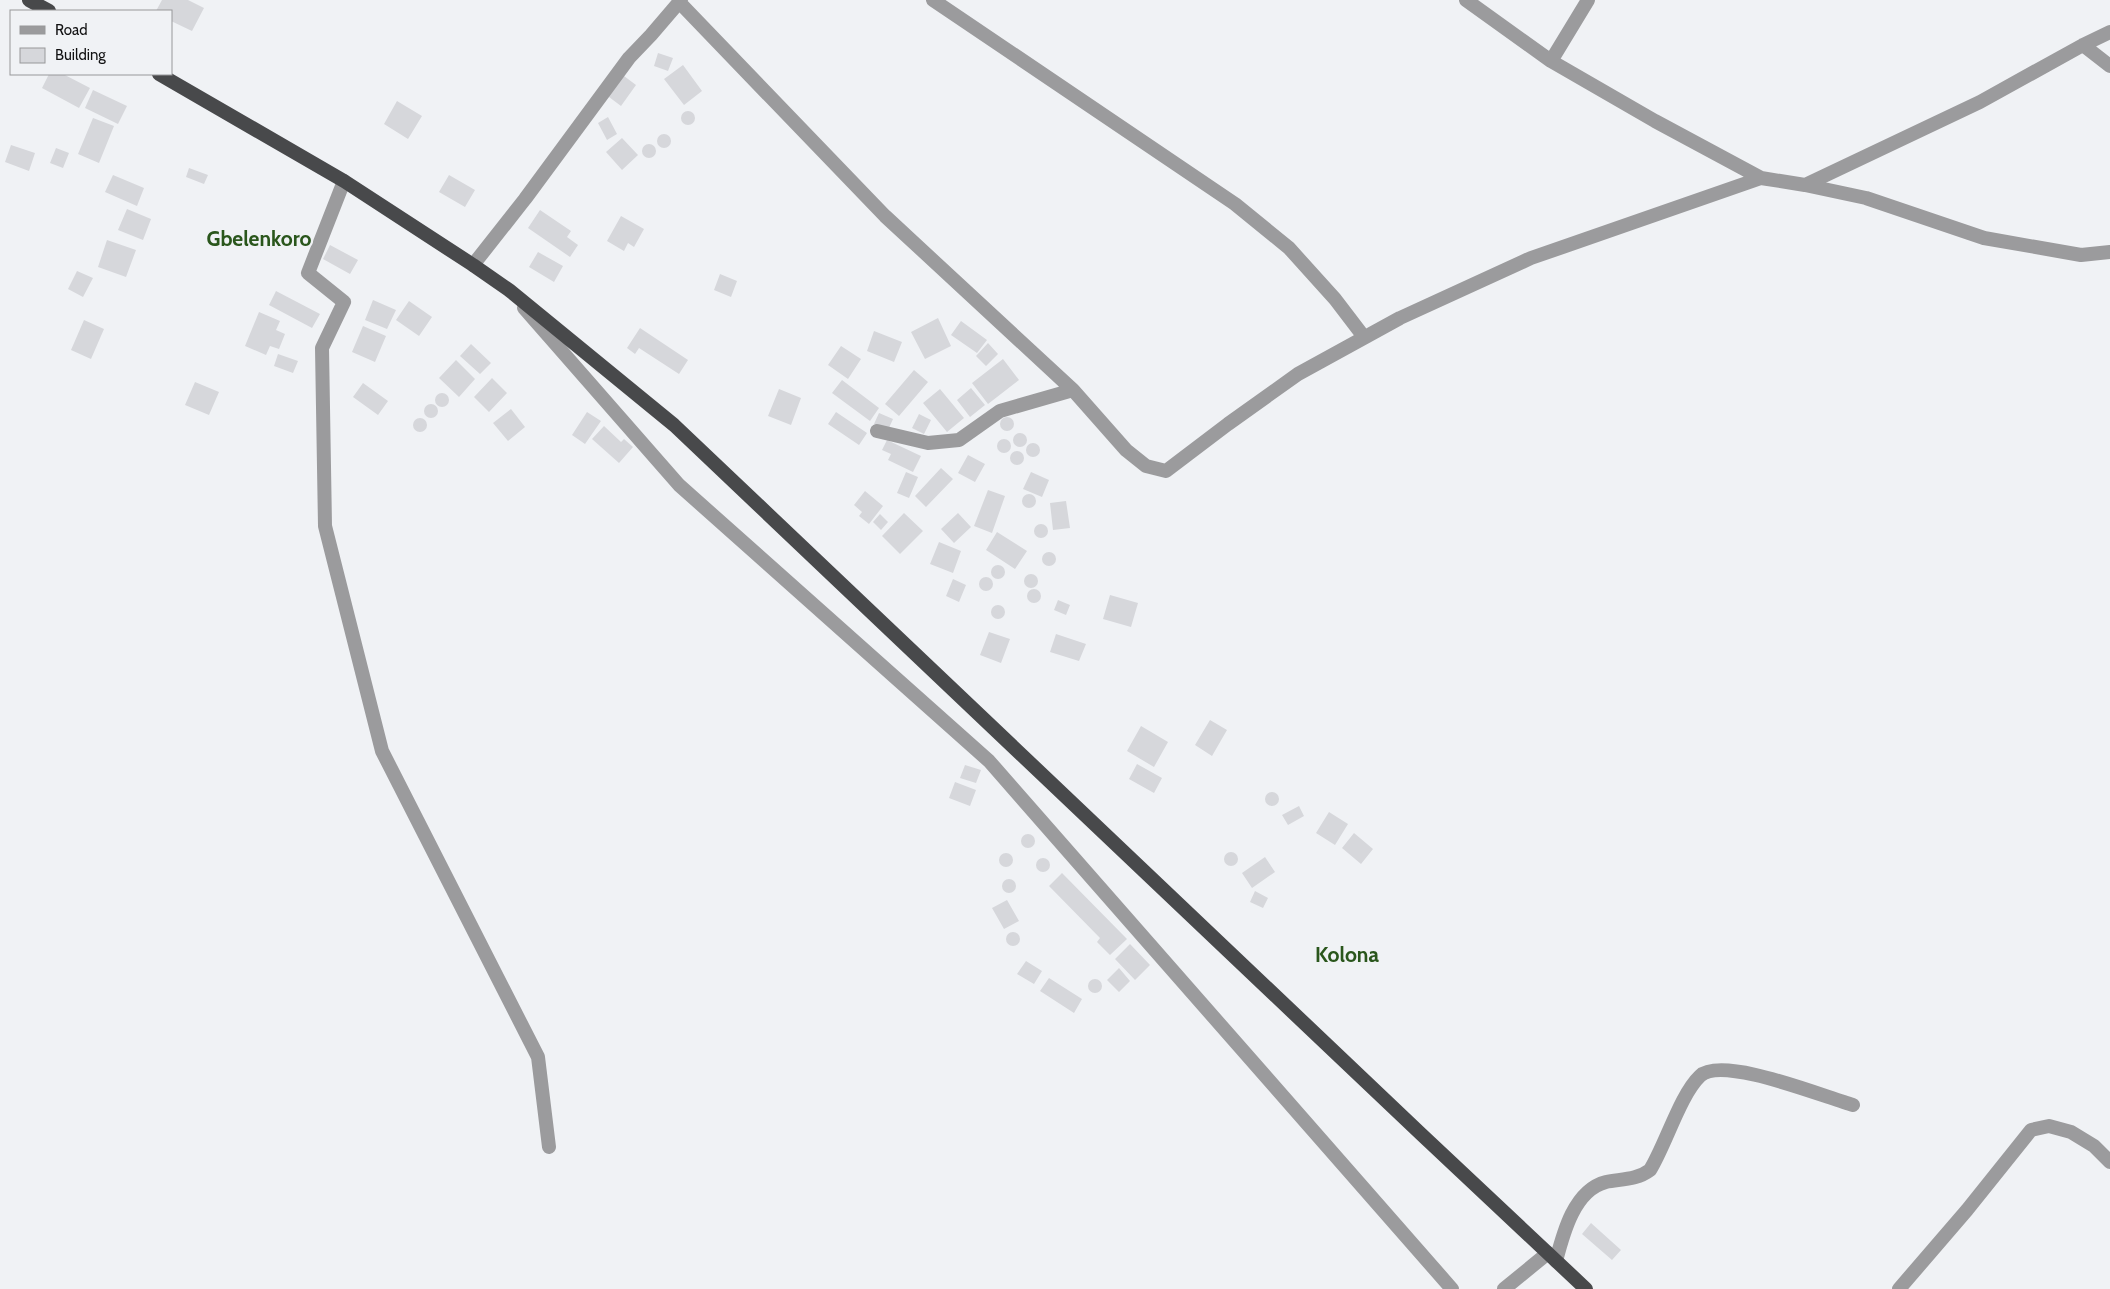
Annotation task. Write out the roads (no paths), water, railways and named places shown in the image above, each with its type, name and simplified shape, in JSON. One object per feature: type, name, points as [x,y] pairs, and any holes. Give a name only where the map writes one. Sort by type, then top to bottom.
[{"type":"highway","points":[[29,0],[47,10]]},
{"type":"highway","points":[[161,75],[344,181],[473,265],[509,290],[674,425],[1586,1289]]},
{"type":"street","points":[[933,0],[1235,204],[1289,248],[1335,299],[1364,337]]},
{"type":"street","points":[[1466,0],[1551,61],[1655,121],[1761,178],[1805,184],[1866,198],[1984,238],[2081,255],[2110,252]]},
{"type":"street","points":[[1551,61],[1588,0]]},
{"type":"street","points":[[473,265],[525,199],[629,58],[652,35],[680,1],[885,216],[1073,390],[1126,450],[1146,466],[1166,471],[1298,374],[1409,314],[1531,258],[1761,178]]},
{"type":"street","points":[[1805,184],[1980,102],[2083,44],[2110,32]]},
{"type":"street","points":[[2083,44],[2110,66]]},
{"type":"street","points":[[344,181],[308,273],[344,302],[322,348],[325,526],[382,751],[538,1057],[549,1147]]},
{"type":"street","points":[[509,290],[679,485],[989,761],[1452,1289]]},
{"type":"street","points":[[877,431],[928,443],[959,440],[1000,411],[1073,390]]},
{"type":"street","points":[[1504,1289],[1552,1257],[1580,1199],[1595,1186],[1642,1176],[1650,1170],[1689,1091],[1700,1076],[1707,1071],[1724,1069],[1762,1076],[1853,1105]]},
{"type":"street","points":[[1899,1289],[1967,1210],[2031,1130],[2049,1126],[2071,1132],[2094,1146],[2110,1162]]},
{"type":"district","name":"Gbelenkoro","points":[[259,238]]},
{"type":"district","name":"Kolona","points":[[1347,954]]}]
